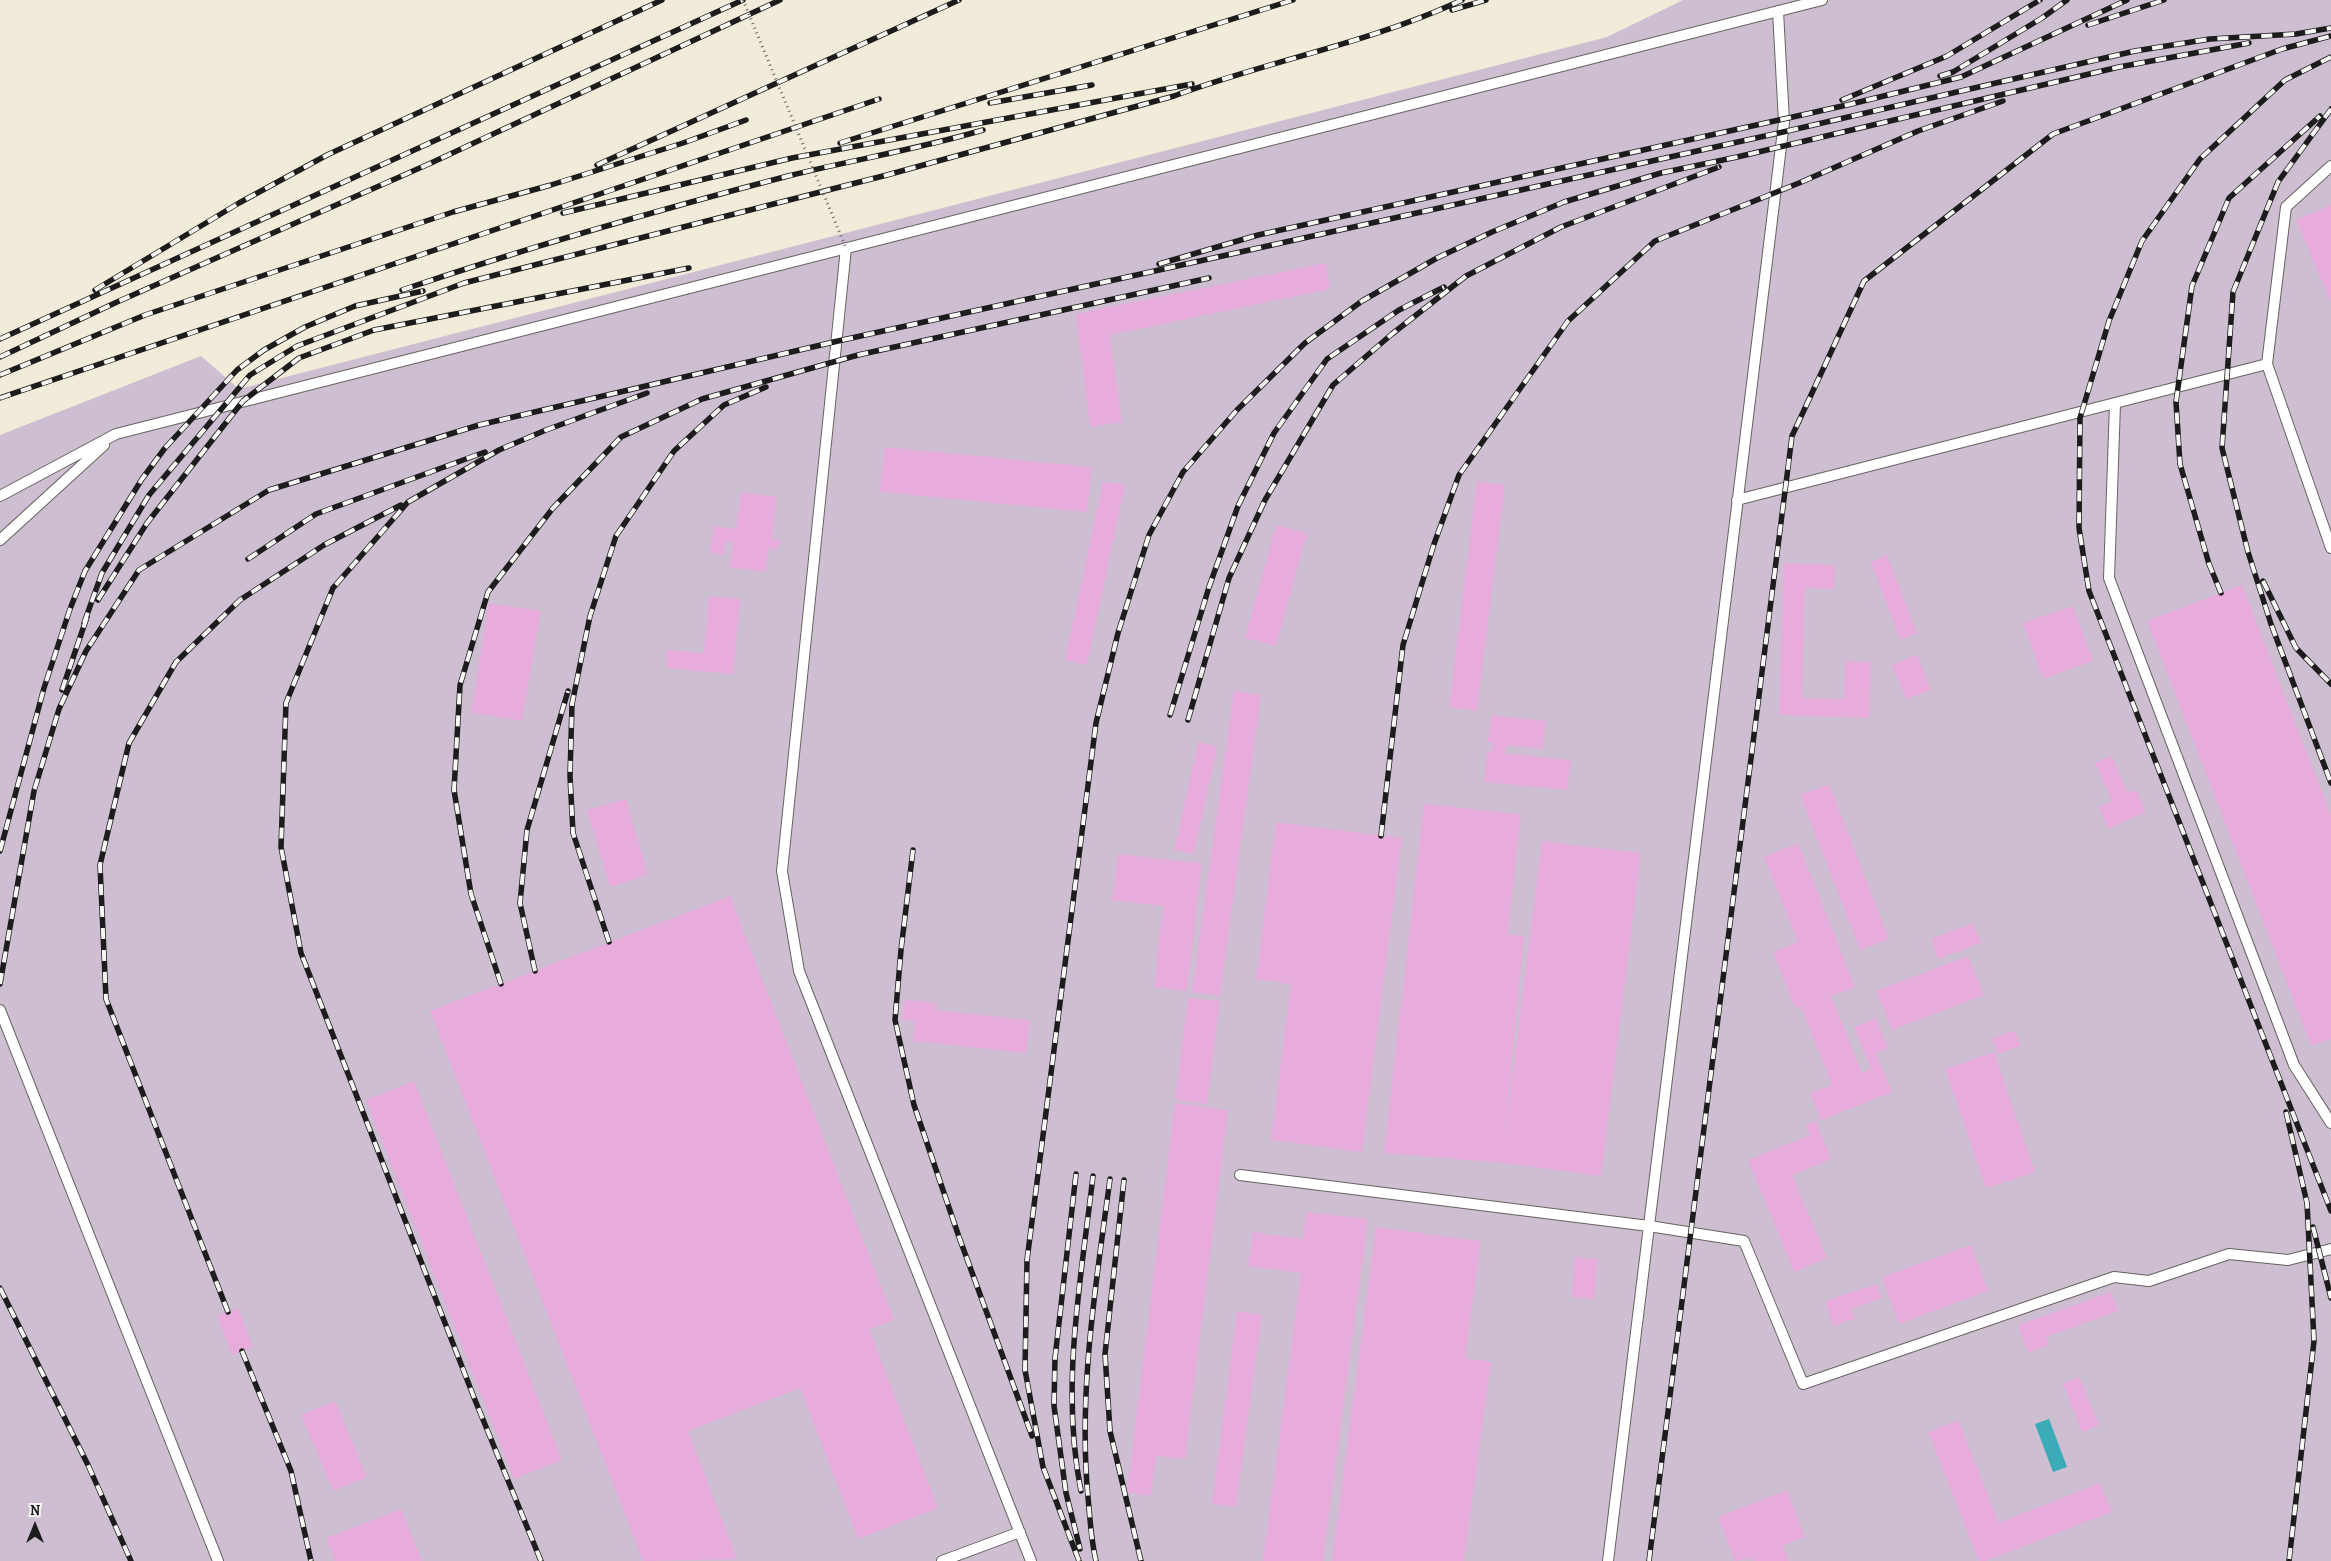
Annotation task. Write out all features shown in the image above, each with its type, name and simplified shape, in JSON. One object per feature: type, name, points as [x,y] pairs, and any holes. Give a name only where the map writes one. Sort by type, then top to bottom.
[{"type":"lane","points":[[0,496],[116,434],[1822,0]]},
{"type":"lane","points":[[1608,1561],[1784,122],[1778,11]]},
{"type":"lane","points":[[2331,166],[2286,208],[2267,364],[2331,548]]},
{"type":"lane","points":[[846,248],[782,871],[799,971],[1031,1561]]},
{"type":"lane","points":[[1738,500],[2267,364]]},
{"type":"lane","points":[[2115,404],[2109,578],[2294,1065],[2331,1123]]},
{"type":"lane","points":[[0,540],[116,434]]},
{"type":"lane","points":[[0,1010],[218,1561]]},
{"type":"lane","points":[[1240,1175],[1649,1226],[1744,1241],[1803,1384],[2114,1277],[2148,1281],[2229,1254],[2288,1260],[2331,1249]]},
{"type":"lane","points":[[942,1561],[1020,1532]]},
{"type":"path","points":[[743,0],[846,248]]},
{"type":"shaded area","points":[[1683,0],[2331,0],[2331,1561],[0,1561],[0,435],[201,356],[239,389],[1607,37]]},
{"type":"water","points":[[2049,1419],[2067,1467],[2053,1472],[2035,1424]]},
{"type":"building","points":[[2331,205],[2331,303],[2296,220]]},
{"type":"building","points":[[1326,263],[1330,289],[1110,335],[1122,422],[1090,427],[1076,314]]},
{"type":"building","points":[[885,447],[1092,467],[1087,512],[880,492]]},
{"type":"building","points":[[1103,481],[1125,485],[1087,665],[1065,660]]},
{"type":"building","points":[[1477,481],[1505,485],[1477,711],[1449,707]]},
{"type":"building","points":[[741,492],[777,497],[772,539],[780,540],[778,549],[769,548],[765,572],[729,567],[733,542],[726,541],[724,555],[710,553],[714,526],[736,529]]},
{"type":"building","points":[[1276,525],[1307,533],[1276,646],[1245,638]]},
{"type":"building","points":[[1887,555],[1917,633],[1900,640],[1871,562]]},
{"type":"building","points":[[1784,563],[1835,565],[1834,589],[1805,588],[1802,698],[1844,699],[1845,661],[1871,662],[1869,718],[1779,715]]},
{"type":"building","points":[[2242,585],[2331,815],[2331,1039],[2311,1046],[2147,621]]},
{"type":"building","points":[[709,596],[740,599],[733,674],[666,668],[667,650],[704,653]]},
{"type":"building","points":[[489,603],[541,611],[522,721],[471,713]]},
{"type":"building","points":[[2073,606],[2093,661],[2043,679],[2023,623]]},
{"type":"building","points":[[1917,655],[1931,690],[1906,699],[1892,665]]},
{"type":"building","points":[[1234,691],[1261,695],[1220,996],[1192,992]]},
{"type":"building","points":[[1491,715],[1546,721],[1543,749],[1506,745],[1505,753],[1571,760],[1567,790],[1484,782],[1487,751],[1492,752],[1493,743],[1488,742]]},
{"type":"building","points":[[1198,742],[1217,747],[1194,854],[1174,850]]},
{"type":"building","points":[[2111,755],[2127,791],[2137,791],[2146,812],[2108,829],[2099,807],[2112,801],[2095,763]]},
{"type":"building","points":[[1829,784],[1889,939],[1860,950],[1800,795]]},
{"type":"building","points":[[626,799],[648,875],[610,887],[587,810]]},
{"type":"building","points":[[1424,804],[1521,814],[1508,934],[1524,936],[1504,1141],[1542,841],[1641,853],[1601,1176],[1502,1163],[1384,1153]]},
{"type":"building","points":[[1276,822],[1402,838],[1362,1152],[1271,1140],[1291,984],[1256,979]]},
{"type":"building","points":[[1798,843],[1855,987],[1831,996],[1862,1073],[1871,1069],[1854,1027],[1876,1018],[1888,1048],[1876,1053],[1892,1092],[1821,1120],[1810,1093],[1832,1085],[1800,1005],[1795,1008],[1773,952],[1798,942],[1764,857]]},
{"type":"building","points":[[1118,854],[1202,863],[1187,991],[1154,987],[1163,906],[1112,900]]},
{"type":"building","points":[[730,896],[894,1320],[869,1329],[938,1508],[858,1539],[800,1388],[688,1431],[737,1559],[643,1561],[430,1011]]},
{"type":"building","points":[[1973,923],[1981,943],[1938,959],[1931,939]]},
{"type":"building","points":[[1968,956],[1984,995],[1892,1030],[1876,991]]},
{"type":"building","points":[[1188,998],[1220,1001],[1207,1104],[1175,1100]]},
{"type":"building","points":[[905,1000],[937,1003],[936,1010],[1030,1020],[1026,1053],[913,1041],[915,1021],[902,1020]]},
{"type":"building","points":[[2015,1031],[2020,1046],[1997,1054],[1992,1038]]},
{"type":"building","points":[[1994,1052],[2035,1172],[1986,1188],[1945,1069]]},
{"type":"building","points":[[414,1081],[562,1460],[514,1479],[366,1100]]},
{"type":"building","points":[[1175,1103],[1228,1110],[1185,1459],[1156,1456],[1151,1496],[1127,1492]]},
{"type":"building","points":[[1816,1121],[1831,1159],[1792,1175],[1827,1258],[1794,1272],[1748,1160],[1810,1135],[1806,1125]]},
{"type":"building","points":[[1306,1212],[1368,1219],[1323,1561],[1263,1561],[1301,1273],[1248,1266],[1253,1232],[1303,1239]]},
{"type":"building","points":[[1376,1227],[1481,1241],[1465,1358],[1491,1362],[1464,1561],[1332,1561]]},
{"type":"building","points":[[1971,1245],[1988,1291],[1899,1324],[1882,1277]]},
{"type":"building","points":[[1575,1257],[1598,1259],[1594,1299],[1572,1297]]},
{"type":"building","points":[[1877,1284],[1882,1298],[1851,1309],[1855,1319],[1833,1326],[1825,1301]]},
{"type":"building","points":[[2111,1292],[2118,1311],[2046,1337],[2049,1345],[2028,1353],[2018,1325]]},
{"type":"building","points":[[238,1308],[253,1347],[232,1355],[217,1316]]},
{"type":"building","points":[[1237,1311],[1262,1315],[1236,1507],[1212,1504]]},
{"type":"building","points":[[2079,1377],[2099,1425],[2082,1432],[2063,1384]]},
{"type":"building","points":[[335,1401],[367,1477],[333,1491],[301,1415]]},
{"type":"building","points":[[1958,1420],[1999,1523],[2100,1483],[2112,1512],[1985,1561],[1979,1561],[1928,1432]]},
{"type":"building","points":[[1787,1490],[1805,1537],[1783,1545],[1789,1561],[1754,1561],[1753,1558],[1735,1561],[1718,1517]]},
{"type":"building","points":[[401,1509],[422,1561],[335,1561],[326,1538]]},
{"type":"railway","points":[[95,290],[239,203],[327,155],[662,0]]},
{"type":"railway","points":[[0,339],[743,0]]},
{"type":"railway","points":[[0,357],[117,302],[431,163],[780,0]]},
{"type":"railway","points":[[597,165],[959,0]]},
{"type":"railway","points":[[840,143],[1293,0]]},
{"type":"railway","points":[[84,623],[102,573],[149,495],[250,375],[297,346],[464,283],[887,175],[1174,96],[1246,72],[1355,40],[1427,15],[1462,0]]},
{"type":"railway","points":[[1452,10],[1486,0]]},
{"type":"railway","points":[[1842,100],[1947,56],[2040,0]]},
{"type":"railway","points":[[1940,76],[1953,72],[2042,18],[2067,0]]},
{"type":"railway","points":[[1159,264],[1258,235],[1847,105],[1961,77],[2127,0]]},
{"type":"railway","points":[[2088,25],[2164,0]]},
{"type":"railway","points":[[0,984],[34,791],[59,709],[86,651],[139,570],[269,490],[479,425],[838,341],[1783,132],[2135,51],[2210,39],[2296,34],[2331,28]]},
{"type":"railway","points":[[1649,1561],[1792,436],[1864,281],[2053,134],[2282,49],[2331,36]]},
{"type":"railway","points":[[1079,1561],[1043,1467],[1025,1370],[1027,1260],[1096,723],[1118,633],[1149,535],[1183,472],[1237,410],[1305,343],[1362,301],[1437,258],[1492,232],[1564,202],[1661,173],[1737,157],[2119,67],[2249,43]]},
{"type":"railway","points":[[2331,57],[2285,80],[2200,159],[2142,241],[2109,321],[2080,418],[2079,528],[2089,591],[2331,1211]]},
{"type":"railway","points":[[563,213],[792,158],[1192,84]]},
{"type":"railway","points":[[990,103],[1092,85]]},
{"type":"railway","points":[[0,398],[879,99]]},
{"type":"railway","points":[[1381,836],[1403,645],[1434,544],[1459,475],[1568,321],[1655,241],[1799,183],[1918,131],[2003,101]]},
{"type":"railway","points":[[2331,109],[2278,182],[2233,292],[2222,448],[2248,552],[2271,624],[2331,783]]},
{"type":"railway","points":[[2221,593],[2209,564],[2180,464],[2176,402],[2192,286],[2229,198],[2320,116]]},
{"type":"railway","points":[[0,375],[145,315],[453,212],[551,185],[683,143],[746,120]]},
{"type":"railway","points":[[402,290],[546,244],[691,202],[788,176],[935,143],[983,130]]},
{"type":"railway","points":[[1188,720],[1229,578],[1265,500],[1333,385],[1392,334],[1466,276],[1561,227],[1719,167]]},
{"type":"railway","points":[[98,600],[147,523],[243,401],[299,358],[374,330],[689,268]]},
{"type":"railway","points":[[501,984],[471,894],[454,790],[460,685],[488,592],[553,508],[621,437],[702,399],[858,355],[1209,278]]},
{"type":"railway","points":[[1170,715],[1209,587],[1238,506],[1274,433],[1327,359],[1399,310],[1444,287]]},
{"type":"railway","points":[[0,851],[44,688],[70,609],[85,571],[142,479],[165,448],[237,370],[264,350],[305,327],[355,306],[423,291]]},
{"type":"railway","points":[[609,942],[573,833],[570,776],[572,704],[590,616],[616,536],[674,451],[724,405],[766,387]]},
{"type":"railway","points":[[541,1561],[475,1400],[301,953],[281,847],[286,703],[333,588],[408,502],[499,450],[546,430],[647,393]]},
{"type":"railway","points":[[248,559],[316,514],[485,452]]},
{"type":"railway","points":[[228,1312],[106,999],[100,865],[129,743],[176,662],[240,600],[324,545],[401,505]]},
{"type":"railway","points":[[2263,581],[2296,648],[2331,684]]},
{"type":"railway","points":[[62,690],[87,617]]},
{"type":"railway","points":[[535,971],[520,903],[527,830],[568,691]]},
{"type":"railway","points":[[913,850],[895,1020],[914,1105],[959,1237],[1032,1436]]},
{"type":"railway","points":[[2286,1112],[2307,1203],[2314,1341],[2289,1561]]},
{"type":"railway","points":[[1076,1174],[1055,1358],[1054,1406],[1066,1493],[1080,1549]]},
{"type":"railway","points":[[1081,1491],[1072,1413],[1072,1373],[1078,1294],[1093,1176]]},
{"type":"railway","points":[[1096,1561],[1088,1497],[1085,1417],[1094,1298],[1110,1179]]},
{"type":"railway","points":[[1124,1180],[1105,1354],[1110,1431],[1141,1561]]},
{"type":"railway","points":[[2313,1227],[2331,1298]]},
{"type":"railway","points":[[0,1288],[88,1465],[131,1561]]},
{"type":"railway","points":[[242,1351],[291,1471],[311,1561]]}]
